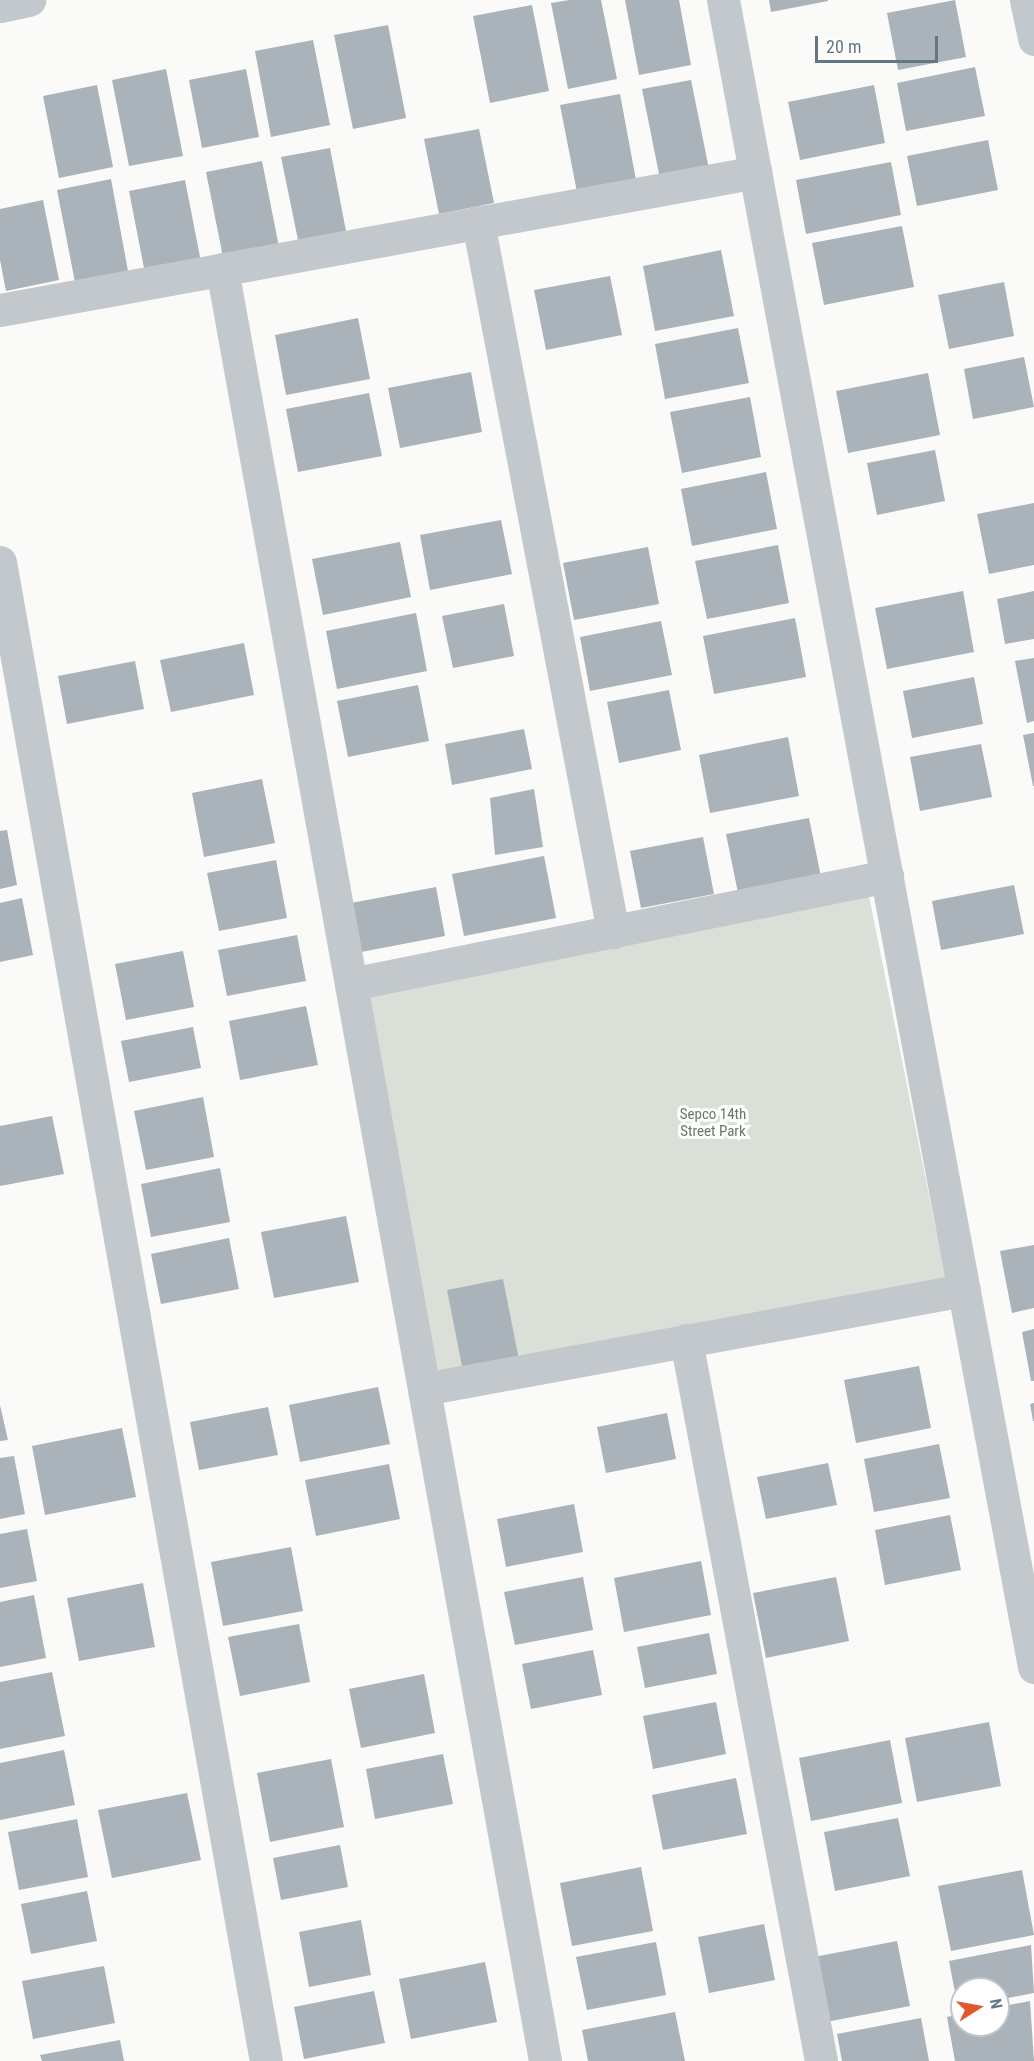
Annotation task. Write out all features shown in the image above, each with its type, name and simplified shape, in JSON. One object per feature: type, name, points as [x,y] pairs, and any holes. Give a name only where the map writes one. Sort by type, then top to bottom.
[{"type":"street","points":[[0,6],[30,0]]},
{"type":"street","points":[[723,0],[1034,1667]]},
{"type":"street","points":[[1026,0],[1034,39]]},
{"type":"street","points":[[0,310],[756,172]]},
{"type":"street","points":[[478,222],[613,932]]},
{"type":"street","points":[[222,269],[545,2061]]},
{"type":"street","points":[[0,562],[266,2061]]},
{"type":"street","points":[[351,984],[887,876]]},
{"type":"street","points":[[424,1389],[964,1290]]},
{"type":"street","points":[[686,1340],[820,2061]]},
{"type":"green space","name":"Sepco 14th Street Park","points":[[868,891],[946,1280],[437,1371],[364,994]]},
{"type":"building","points":[[569,0],[601,0],[617,79],[568,89],[551,3]]},
{"type":"building","points":[[625,0],[679,0],[691,65],[639,75]]},
{"type":"building","points":[[769,0],[828,0],[828,1],[771,12]]},
{"type":"building","points":[[955,0],[966,57],[898,70],[887,13]]},
{"type":"building","points":[[532,5],[549,91],[490,103],[473,16]]},
{"type":"building","points":[[388,25],[406,118],[353,129],[334,35]]},
{"type":"building","points":[[313,40],[330,125],[271,137],[255,51]]},
{"type":"building","points":[[975,67],[985,116],[906,131],[897,83]]},
{"type":"building","points":[[166,69],[183,156],[129,166],[112,80]]},
{"type":"building","points":[[246,69],[259,137],[202,148],[189,80]]},
{"type":"building","points":[[691,80],[709,169],[660,179],[642,89]]},
{"type":"building","points":[[97,85],[113,167],[59,178],[43,96]]},
{"type":"building","points":[[874,85],[885,143],[800,160],[788,102]]},
{"type":"building","points":[[620,94],[636,180],[577,192],[560,105]]},
{"type":"building","points":[[479,129],[494,203],[439,214],[424,139]]},
{"type":"building","points":[[988,140],[998,190],[917,206],[907,156]]},
{"type":"building","points":[[330,148],[346,231],[298,240],[281,157]]},
{"type":"building","points":[[262,161],[279,247],[223,257],[206,172]]},
{"type":"building","points":[[891,162],[901,215],[806,234],[796,180]]},
{"type":"building","points":[[111,179],[128,271],[75,282],[57,190]]},
{"type":"building","points":[[185,180],[201,262],[145,273],[129,191]]},
{"type":"building","points":[[43,200],[59,280],[6,291],[0,260],[0,209]]},
{"type":"building","points":[[902,226],[914,287],[824,305],[812,243]]},
{"type":"building","points":[[721,250],[734,316],[655,331],[643,266]]},
{"type":"building","points":[[610,276],[622,335],[546,350],[534,290]]},
{"type":"building","points":[[1004,282],[1014,336],[949,349],[938,295]]},
{"type":"building","points":[[358,318],[370,379],[286,395],[275,335]]},
{"type":"building","points":[[738,328],[749,383],[665,399],[655,344]]},
{"type":"building","points":[[1024,357],[1034,407],[973,419],[964,369]]},
{"type":"building","points":[[471,372],[482,432],[400,448],[388,388]]},
{"type":"building","points":[[928,373],[940,435],[848,453],[836,391]]},
{"type":"building","points":[[369,393],[382,456],[298,472],[286,409]]},
{"type":"building","points":[[750,397],[761,457],[682,473],[670,412]]},
{"type":"building","points":[[935,450],[945,501],[877,515],[867,463]]},
{"type":"building","points":[[766,472],[777,529],[692,546],[681,489]]},
{"type":"building","points":[[1034,503],[1034,565],[989,574],[977,514]]},
{"type":"building","points":[[501,520],[512,574],[430,590],[420,535]]},
{"type":"building","points":[[400,542],[411,597],[323,615],[312,559]]},
{"type":"building","points":[[778,545],[789,603],[707,619],[695,561]]},
{"type":"building","points":[[648,547],[659,604],[574,620],[563,563]]},
{"type":"building","points":[[963,591],[974,652],[887,669],[875,608]]},
{"type":"building","points":[[1034,591],[1034,639],[1005,644],[997,599]]},
{"type":"building","points":[[504,604],[514,656],[453,668],[442,616]]},
{"type":"building","points":[[416,613],[427,671],[337,689],[326,631]]},
{"type":"building","points":[[795,618],[806,677],[714,694],[703,636]]},
{"type":"building","points":[[661,621],[672,675],[590,691],[580,637]]},
{"type":"building","points":[[244,643],[254,695],[171,712],[160,660]]},
{"type":"building","points":[[1034,658],[1034,721],[1027,723],[1015,661]]},
{"type":"building","points":[[135,661],[144,709],[67,724],[58,676]]},
{"type":"building","points":[[974,677],[983,724],[912,738],[903,691]]},
{"type":"building","points":[[418,685],[429,741],[348,757],[337,701]]},
{"type":"building","points":[[669,690],[681,750],[619,763],[607,702]]},
{"type":"building","points":[[524,729],[532,769],[452,785],[445,744]]},
{"type":"building","points":[[1034,733],[1034,786],[1033,786],[1023,735]]},
{"type":"building","points":[[788,737],[799,796],[710,813],[699,755]]},
{"type":"building","points":[[981,744],[992,797],[920,811],[910,757]]},
{"type":"building","points":[[262,779],[275,843],[204,857],[192,793]]},
{"type":"building","points":[[534,789],[543,847],[495,855],[490,798]]},
{"type":"building","points":[[809,818],[821,877],[738,893],[726,834]]},
{"type":"building","points":[[7,830],[17,885],[0,889],[0,831]]},
{"type":"building","points":[[703,837],[714,894],[641,908],[630,851]]},
{"type":"building","points":[[544,856],[556,918],[464,936],[452,874]]},
{"type":"building","points":[[276,860],[287,918],[219,931],[207,873]]},
{"type":"building","points":[[1014,885],[1024,934],[941,950],[932,901]]},
{"type":"building","points":[[436,887],[445,936],[361,952],[351,903]]},
{"type":"building","points":[[22,898],[33,955],[0,962],[0,903]]},
{"type":"building","points":[[297,935],[306,981],[227,996],[218,950]]},
{"type":"building","points":[[183,951],[194,1007],[126,1020],[115,964]]},
{"type":"building","points":[[306,1006],[318,1065],[240,1080],[229,1021]]},
{"type":"building","points":[[193,1027],[201,1068],[129,1082],[121,1041]]},
{"type":"building","points":[[203,1097],[214,1157],[146,1170],[134,1111]]},
{"type":"building","points":[[52,1116],[64,1174],[0,1186],[0,1126]]},
{"type":"building","points":[[220,1168],[230,1222],[151,1237],[141,1184]]},
{"type":"building","points":[[346,1216],[359,1282],[274,1298],[261,1232]]},
{"type":"building","points":[[229,1238],[239,1289],[161,1304],[151,1254]]},
{"type":"building","points":[[1034,1245],[1034,1308],[1012,1313],[1000,1251]]},
{"type":"building","points":[[503,1279],[519,1360],[463,1371],[447,1290]]},
{"type":"building","points":[[1034,1329],[1034,1381],[1031,1381],[1022,1332]]},
{"type":"building","points":[[919,1366],[931,1428],[856,1443],[844,1380]]},
{"type":"building","points":[[378,1387],[390,1444],[300,1462],[289,1405]]},
{"type":"building","points":[[1034,1403],[1034,1421],[1033,1421],[1030,1404]]},
{"type":"building","points":[[0,1405],[8,1440],[0,1441]]},
{"type":"building","points":[[268,1407],[278,1455],[199,1470],[190,1422]]},
{"type":"building","points":[[667,1413],[676,1459],[606,1473],[597,1427]]},
{"type":"building","points":[[122,1428],[136,1497],[45,1515],[32,1446]]},
{"type":"building","points":[[939,1444],[950,1498],[874,1512],[864,1459]]},
{"type":"building","points":[[14,1456],[25,1514],[0,1519],[0,1458]]},
{"type":"building","points":[[828,1463],[837,1505],[766,1519],[757,1477]]},
{"type":"building","points":[[389,1464],[400,1519],[316,1536],[305,1480]]},
{"type":"building","points":[[574,1504],[583,1552],[506,1567],[497,1519]]},
{"type":"building","points":[[950,1515],[961,1570],[885,1585],[875,1530]]},
{"type":"building","points":[[27,1529],[37,1581],[0,1588],[0,1534]]},
{"type":"building","points":[[291,1547],[303,1611],[223,1626],[211,1562]]},
{"type":"building","points":[[701,1561],[711,1615],[624,1632],[614,1578]]},
{"type":"building","points":[[583,1577],[593,1630],[515,1645],[504,1592]]},
{"type":"building","points":[[836,1577],[849,1641],[766,1658],[753,1593]]},
{"type":"building","points":[[143,1583],[155,1647],[79,1661],[67,1598]]},
{"type":"building","points":[[34,1595],[46,1658],[0,1667],[0,1602]]},
{"type":"building","points":[[299,1624],[310,1682],[240,1696],[228,1637]]},
{"type":"building","points":[[709,1633],[717,1674],[645,1688],[637,1647]]},
{"type":"building","points":[[593,1650],[602,1695],[531,1709],[522,1664]]},
{"type":"building","points":[[52,1672],[65,1736],[0,1749],[0,1682]]},
{"type":"building","points":[[424,1674],[435,1733],[361,1748],[349,1689]]},
{"type":"building","points":[[716,1702],[726,1754],[653,1769],[643,1716]]},
{"type":"building","points":[[989,1722],[1001,1786],[917,1802],[905,1738]]},
{"type":"building","points":[[890,1740],[902,1803],[811,1821],[799,1758]]},
{"type":"building","points":[[64,1750],[75,1805],[0,1820],[0,1763]]},
{"type":"building","points":[[443,1754],[453,1804],[375,1819],[366,1769]]},
{"type":"building","points":[[331,1759],[344,1827],[270,1842],[257,1773]]},
{"type":"building","points":[[736,1778],[747,1834],[663,1850],[652,1795]]},
{"type":"building","points":[[187,1793],[201,1860],[112,1878],[98,1810]]},
{"type":"building","points":[[898,1818],[910,1876],[835,1891],[824,1832]]},
{"type":"building","points":[[77,1819],[88,1877],[19,1890],[8,1832]]},
{"type":"building","points":[[340,1845],[348,1887],[281,1900],[273,1858]]},
{"type":"building","points":[[641,1867],[653,1931],[572,1946],[560,1883]]},
{"type":"building","points":[[1022,1870],[1034,1935],[951,1951],[938,1886]]},
{"type":"building","points":[[87,1891],[97,1941],[31,1954],[21,1904]]},
{"type":"building","points":[[361,1920],[371,1975],[309,1987],[299,1932]]},
{"type":"building","points":[[764,1924],[775,1980],[709,1993],[698,1937]]},
{"type":"building","points":[[897,1941],[910,2006],[826,2022],[814,1957]]},
{"type":"building","points":[[656,1942],[666,1995],[587,2010],[576,1957]]},
{"type":"building","points":[[1031,1945],[1034,1993],[1010,1998],[1010,1977],[952,1977],[949,1961]]},
{"type":"building","points":[[485,1962],[497,2022],[411,2039],[399,1979]]},
{"type":"building","points":[[104,1966],[115,2023],[33,2039],[22,1981]]},
{"type":"building","points":[[374,1991],[385,2043],[304,2059],[294,2007]]},
{"type":"building","points":[[1030,2001],[1034,2061],[955,2061],[951,2037],[1010,2037],[1010,2005]]},
{"type":"building","points":[[675,2012],[685,2061],[588,2061],[582,2030]]},
{"type":"building","points":[[950,2016],[950,2034],[947,2017]]},
{"type":"building","points":[[921,2018],[929,2061],[842,2061],[837,2034]]},
{"type":"building","points":[[120,2040],[124,2061],[42,2061],[40,2055]]}]
